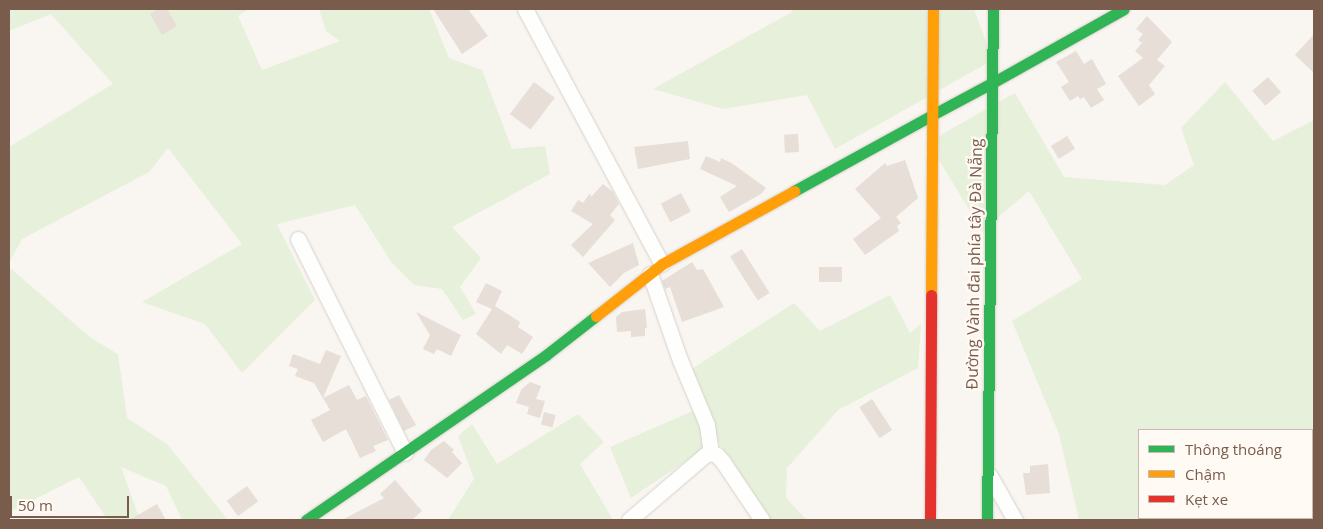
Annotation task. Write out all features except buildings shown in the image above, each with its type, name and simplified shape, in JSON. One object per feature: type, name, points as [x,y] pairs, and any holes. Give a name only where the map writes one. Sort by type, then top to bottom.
[{"type":"main road","points":[[930,520],[933,9]]},
{"type":"main road","name":"Đường Vành đai phía tây Đà Nẵng","points":[[987,520],[993,9]]},
{"type":"main road","points":[[306,520],[546,355],[656,269],[1124,9]]},
{"type":"street","points":[[526,9],[656,269],[680,360],[707,425],[711,453]]},
{"type":"street","points":[[298,240],[405,453]]},
{"type":"street","points":[[629,520],[705,455],[711,453],[717,455],[723,462],[762,520]]},
{"type":"street","points":[[988,473],[1015,520]]},
{"type":"green space","points":[[9,9],[249,9],[238,16],[262,70],[340,41],[326,31],[319,9],[429,9],[449,58],[482,70],[512,149],[545,146],[550,174],[452,227],[481,258],[460,287],[476,314],[463,320],[442,289],[414,285],[392,263],[355,205],[277,224],[315,300],[242,373],[205,324],[142,302],[242,244],[168,148],[149,172],[22,239],[9,263],[9,147],[113,84],[51,14],[9,31]]},
{"type":"green space","points":[[791,9],[974,9],[993,60],[835,149],[807,95],[723,109],[653,89],[792,12]]},
{"type":"green space","points":[[1225,82],[1273,141],[1314,120],[1314,520],[1079,520],[1059,434],[1012,321],[1082,279],[1029,191],[982,231],[928,142],[1015,93],[1064,177],[1165,185],[1194,165],[1181,128]]},
{"type":"green space","points":[[9,267],[91,338],[118,354],[127,418],[167,444],[228,520],[182,520],[166,486],[121,467],[140,520],[108,520],[79,477],[9,512]]},
{"type":"green space","points":[[890,295],[910,333],[921,324],[918,368],[838,410],[787,468],[786,498],[807,520],[769,520],[717,440],[631,498],[610,447],[693,411],[687,372],[794,303],[820,331]]},
{"type":"green space","points":[[578,414],[604,442],[580,464],[613,520],[448,520],[474,479],[458,436],[472,424],[497,464]]},
{"type":"traffic: fast","points":[[987,520],[993,9]]},
{"type":"traffic: fast","points":[[992,83],[1124,9]]},
{"type":"traffic: fast","points":[[932,115],[992,83]]},
{"type":"traffic: fast","points":[[794,191],[932,115]]},
{"type":"traffic: fast","points":[[306,520],[546,355],[596,316]]},
{"type":"traffic: slow","points":[[931,295],[933,9]]},
{"type":"traffic: slow","points":[[596,316],[662,264],[794,191]]},
{"type":"traffic: jam","points":[[930,520],[931,295]]}]
